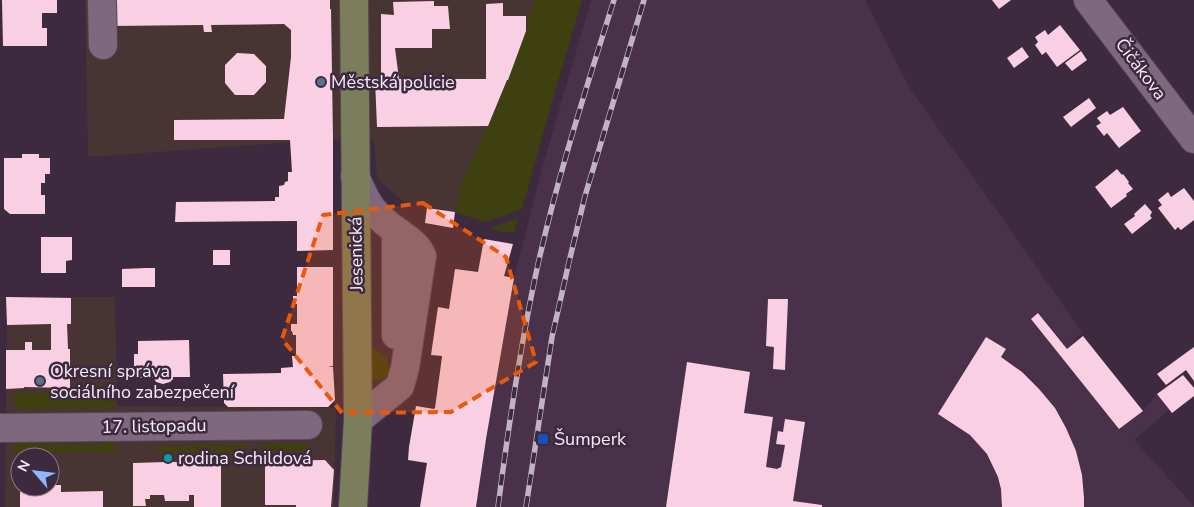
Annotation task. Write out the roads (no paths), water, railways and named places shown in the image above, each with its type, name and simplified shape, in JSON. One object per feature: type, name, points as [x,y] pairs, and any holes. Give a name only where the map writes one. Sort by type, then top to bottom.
[{"type":"main road","name":"Jesenická","points":[[353,507],[358,420],[354,0]]},
{"type":"street","points":[[102,0],[103,45]]},
{"type":"street","name":"Čičákova","points":[[1088,0],[1194,139]]},
{"type":"street","points":[[355,176],[363,196],[374,210],[396,231],[409,239],[422,256],[400,386],[358,420]]},
{"type":"street","points":[[356,242],[396,231]]},
{"type":"street","name":"17. listopadu","points":[[0,428],[308,425]]},
{"type":"railway","points":[[498,507],[519,364],[543,243],[571,138],[614,0]]},
{"type":"railway","points":[[526,507],[552,337],[569,262],[585,196],[644,0]]},
{"type":"place","name":"Městská policie","points":[[321,82]]},
{"type":"place","name":"Okresní správa sociálního zabezpečení","points":[[40,381]]},
{"type":"place","name":"Šumperk","points":[[543,439]]},
{"type":"place","name":"rodina Schildová","points":[[168,458]]}]
